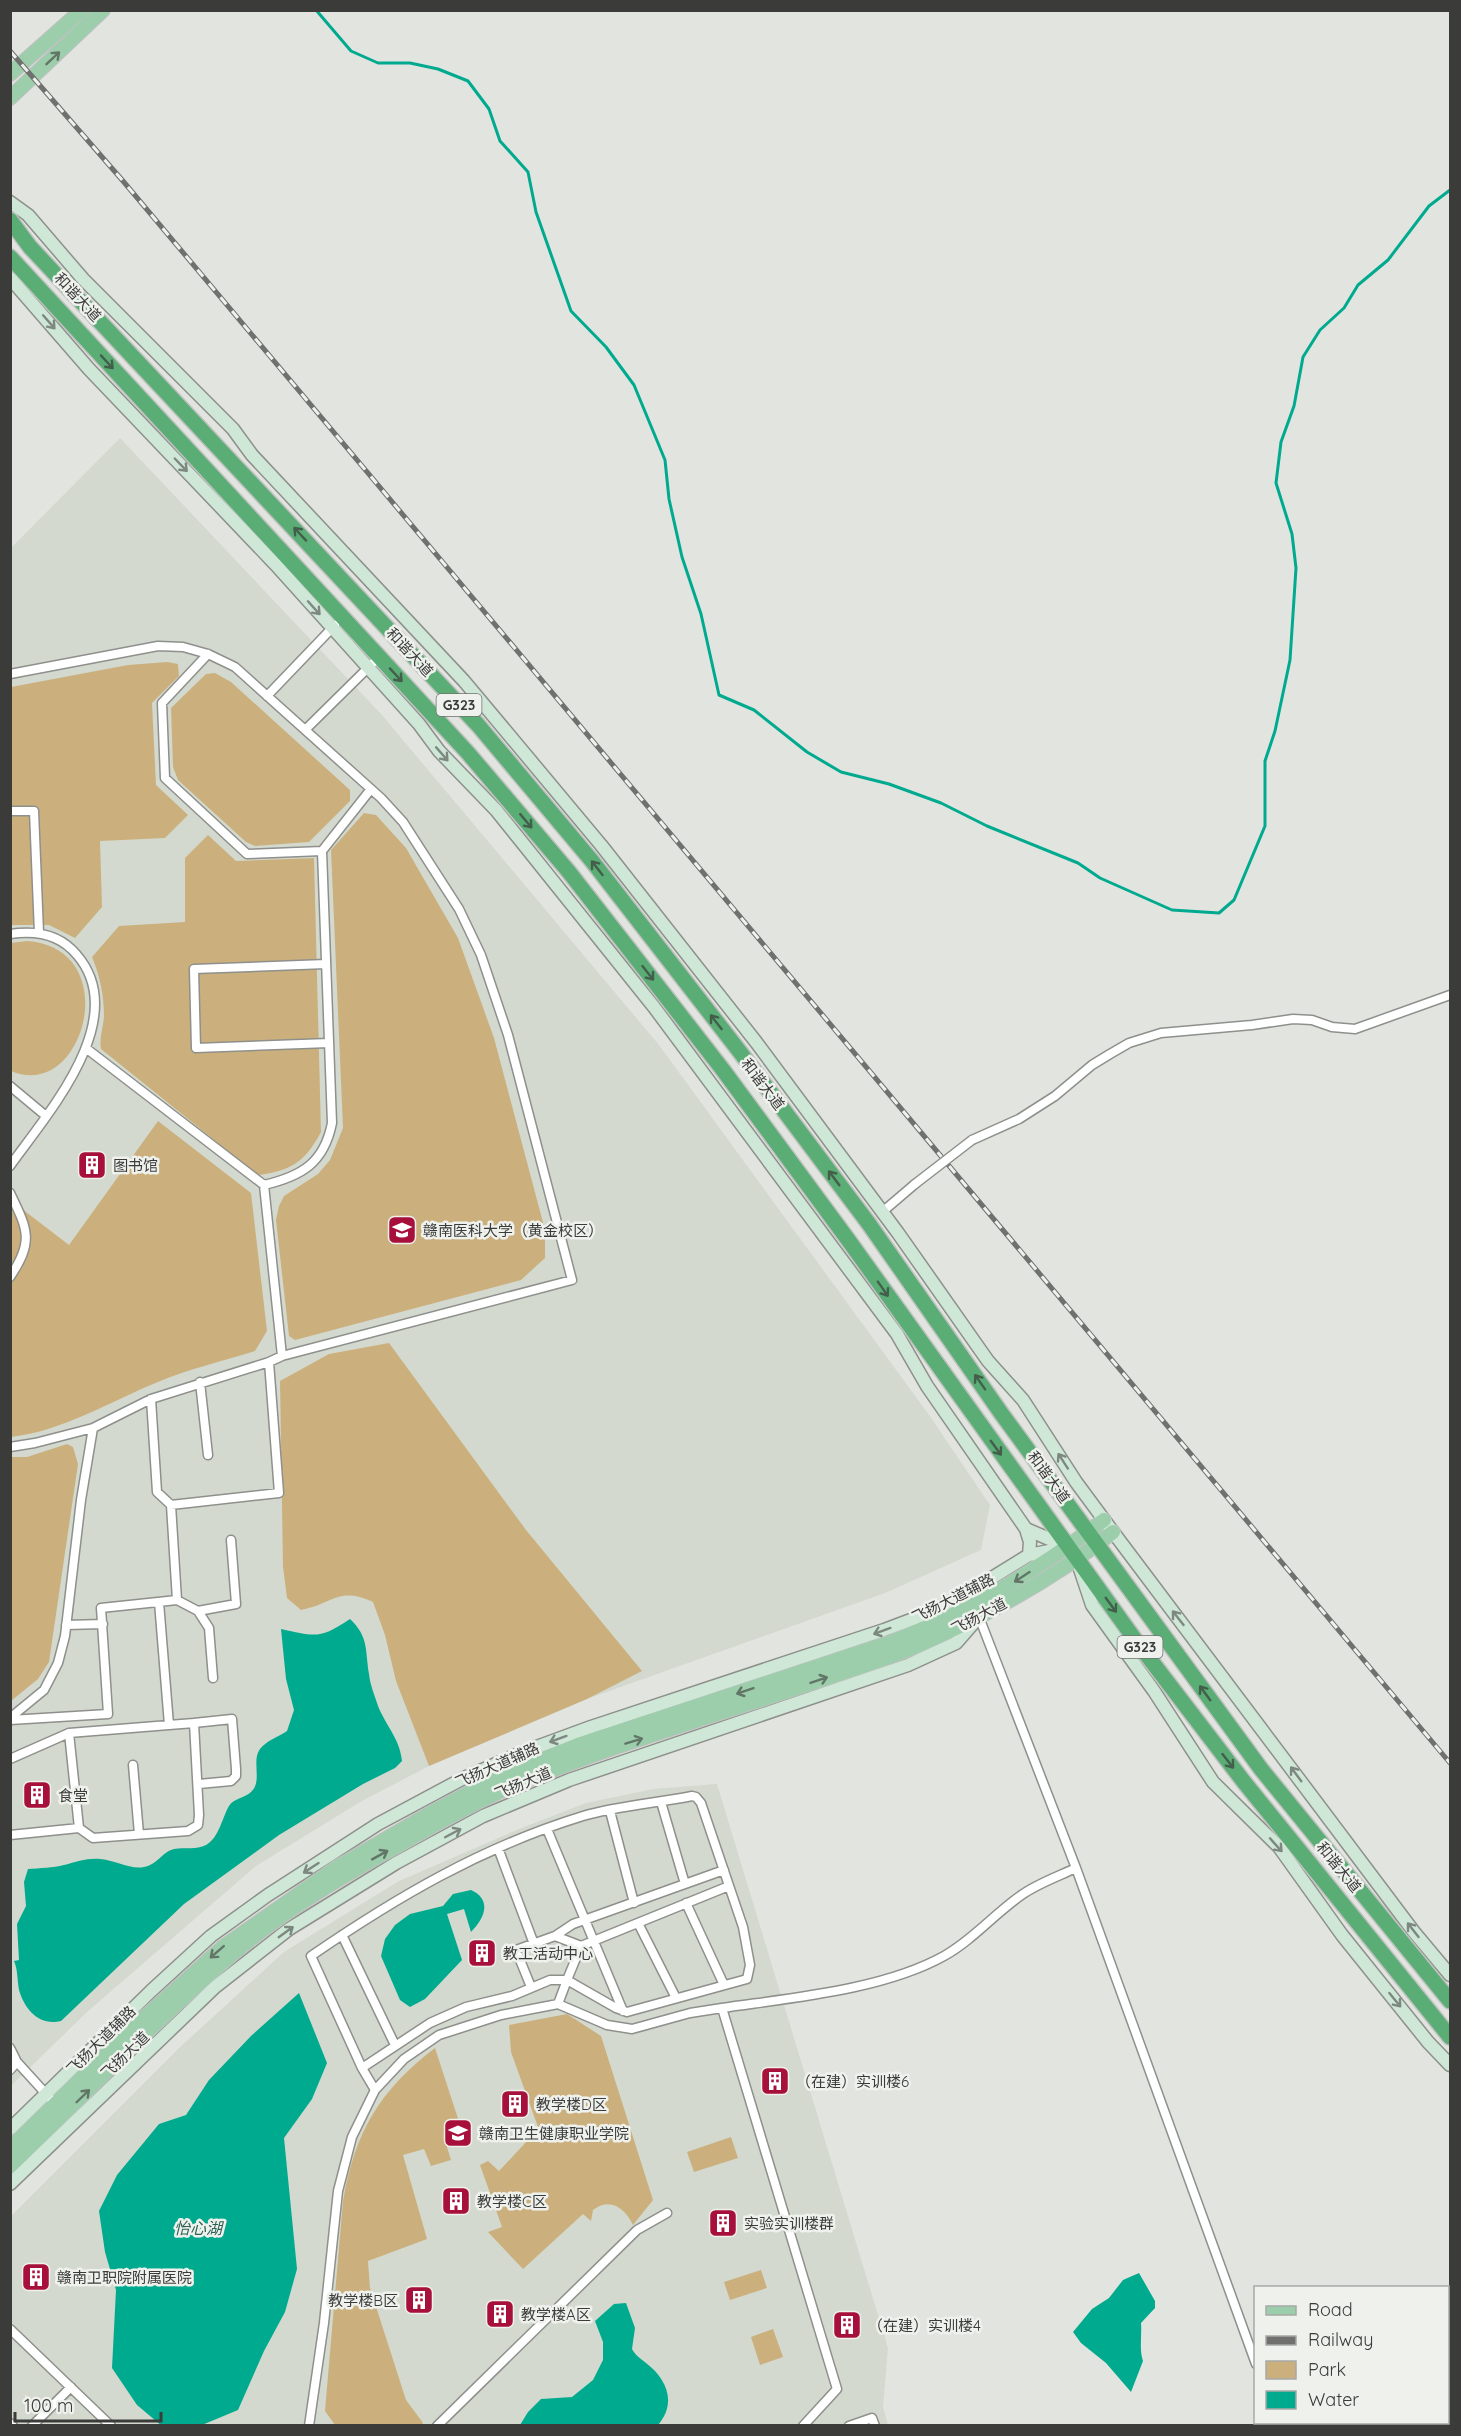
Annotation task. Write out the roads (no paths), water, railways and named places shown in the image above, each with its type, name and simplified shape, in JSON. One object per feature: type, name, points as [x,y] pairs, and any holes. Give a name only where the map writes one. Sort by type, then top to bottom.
[{"type":"highway","name":"和谐大道","points":[[10,220],[30,247],[478,725],[592,861],[869,1224],[1002,1413],[1261,1769],[1450,2001]]},
{"type":"highway","name":"和谐大道","points":[[10,257],[338,622],[380,657],[468,753],[569,872],[723,1070],[1073,1553]]},
{"type":"highway","name":"G323","points":[[1073,1553],[1136,1641],[1244,1782],[1450,2037]]},
{"type":"main road","points":[[10,74],[82,10]]},
{"type":"main road","points":[[10,98],[103,10]]},
{"type":"main road","name":"飞扬大道","points":[[1093,1538],[1104,1520]]},
{"type":"main road","name":"飞扬大道","points":[[10,2166],[55,2104],[125,2055],[238,1949],[343,1876],[458,1812],[505,1789],[609,1748],[723,1713],[893,1655],[979,1617],[1093,1538],[1113,1532]]},
{"type":"main road","name":"飞扬大道","points":[[10,2148],[135,2026],[231,1940],[336,1868],[429,1814],[501,1776],[578,1745],[892,1642],[935,1625],[1073,1553]]},
{"type":"street","points":[[10,202],[28,215],[83,279],[232,429],[252,455],[464,681],[601,845],[741,1023],[898,1233],[988,1361],[1023,1400],[1076,1482],[1104,1520],[1414,1932],[1450,1975]]},
{"type":"street","points":[[10,278],[89,369],[276,565],[338,622],[368,668],[419,724],[439,751],[496,810],[654,1007],[897,1334],[927,1386],[1026,1529],[1030,1542],[1029,1555]]},
{"type":"street","points":[[267,696],[338,622]]},
{"type":"street","points":[[10,674],[158,646],[183,647],[208,654],[235,667],[371,789],[403,822],[459,909],[481,955],[508,1035],[572,1280],[282,1356],[151,1399],[93,1428],[10,1447]]},
{"type":"street","points":[[208,654],[162,703],[165,778],[246,854],[321,851]]},
{"type":"street","points":[[305,730],[380,657]]},
{"type":"street","points":[[264,1185],[294,1176],[309,1166],[324,1149],[332,1123],[321,851],[371,789]]},
{"type":"street","points":[[10,811],[34,811],[39,933]]},
{"type":"street","points":[[10,934],[39,933],[57,938],[68,946],[86,967],[93,990],[94,1008],[93,1025],[87,1049],[66,1088],[10,1166]]},
{"type":"street","points":[[326,964],[194,969],[196,1048],[329,1043]]},
{"type":"street","points":[[881,1213],[972,1140],[1019,1119],[1055,1096],[1092,1065],[1130,1043],[1161,1033],[1293,1019],[1312,1020],[1332,1027],[1355,1029],[1450,995]]},
{"type":"street","points":[[87,1049],[264,1185],[282,1356]]},
{"type":"street","points":[[10,1086],[46,1116]]},
{"type":"street","points":[[10,1193],[26,1235],[27,1245],[10,1277]]},
{"type":"street","points":[[171,1505],[279,1493],[269,1362]]},
{"type":"street","points":[[200,1382],[208,1455]]},
{"type":"street","points":[[151,1399],[158,1492],[171,1505],[177,1600]]},
{"type":"street","points":[[10,1719],[44,1690],[58,1663],[66,1626],[81,1500],[93,1428]]},
{"type":"street","points":[[1026,1529],[1073,1553],[1092,1605],[1154,1691],[1212,1782],[1279,1847],[1342,1935],[1450,2066]]},
{"type":"street","points":[[198,1611],[236,1604],[231,1540]]},
{"type":"street","name":"飞扬大道辅路","points":[[10,2129],[55,2104],[151,1991],[211,1936],[268,1895],[378,1824],[464,1778],[523,1752],[929,1613],[997,1577],[1029,1555],[1073,1553]]},
{"type":"street","points":[[10,1719],[108,1714],[100,1608],[177,1600],[198,1611],[209,1628],[213,1678]]},
{"type":"street","points":[[159,1602],[169,1725]]},
{"type":"street","points":[[979,1617],[1076,1868],[1254,2358]]},
{"type":"street","name":"飞扬大道辅路","points":[[10,2184],[215,1988],[289,1929],[348,1891],[503,1807],[569,1780],[908,1665],[956,1644],[979,1617]]},
{"type":"street","points":[[66,1626],[103,1624]]},
{"type":"street","points":[[10,1759],[69,1734],[232,1719],[236,1776],[231,1781],[199,1784]]},
{"type":"street","points":[[10,1835],[79,1828],[93,1838],[188,1831],[198,1825],[199,1784],[194,1723]]},
{"type":"street","points":[[591,1727],[639,1726]]},
{"type":"street","points":[[69,1734],[79,1828]]},
{"type":"street","points":[[569,1780],[609,1748]]},
{"type":"street","points":[[501,1776],[523,1752]]},
{"type":"street","points":[[133,1765],[139,1834]]},
{"type":"street","points":[[362,2068],[430,2023],[466,2007],[512,1996],[550,1980],[567,1980],[627,2012],[747,1979],[750,1965],[743,1927],[701,1803],[692,1796],[585,1815],[546,1829],[498,1848],[428,1881],[311,1956],[362,2068],[375,2090]]},
{"type":"street","points":[[661,1802],[685,1884]]},
{"type":"street","points":[[458,1812],[503,1807]]},
{"type":"street","points":[[610,1811],[634,1903]]},
{"type":"street","points":[[378,1824],[429,1814]]},
{"type":"street","points":[[546,1829],[623,2011]]},
{"type":"street","points":[[498,1848],[534,1944]]},
{"type":"street","points":[[309,2426],[324,2323],[338,2191],[351,2137],[375,2090],[404,2059],[439,2035],[501,2015],[558,2004],[607,2025],[632,2029],[690,2013],[870,1983],[943,1957],[1024,1893],[1076,1868]]},
{"type":"street","points":[[531,1987],[516,1950],[555,1936],[573,1924],[724,1870]]},
{"type":"street","points":[[555,1936],[580,1946],[729,1886]]},
{"type":"street","points":[[686,1903],[724,1985]]},
{"type":"street","points":[[638,1923],[676,1998]]},
{"type":"street","points":[[342,1935],[395,2045]]},
{"type":"street","points":[[558,2004],[580,1946]]},
{"type":"street","points":[[215,1988],[238,1949]]},
{"type":"street","points":[[135,2026],[151,1991]]},
{"type":"street","points":[[722,2008],[837,2388],[803,2426]]},
{"type":"street","points":[[125,2055],[165,2034]]},
{"type":"street","points":[[10,2048],[17,2062],[55,2104]]},
{"type":"street","points":[[10,2070],[17,2062]]},
{"type":"street","points":[[437,2426],[637,2230],[668,2213]]},
{"type":"street","points":[[10,2329],[111,2426]]},
{"type":"street","points":[[32,2426],[71,2387]]},
{"type":"street","points":[[849,2426],[872,2418],[875,2426]]},
{"type":"water","points":[[350,1619],[363,1638],[378,1706],[399,1746],[402,1761],[395,1768],[363,1784],[279,1835],[184,1904],[61,2021],[46,2021],[34,2015],[25,2004],[19,1990],[14,1961],[19,1960],[17,1924],[26,1906],[24,1882],[28,1869],[55,1867],[95,1859],[139,1868],[149,1866],[174,1849],[198,1847],[210,1842],[217,1833],[231,1803],[249,1794],[254,1787],[257,1777],[256,1759],[260,1749],[287,1731],[294,1710],[286,1679],[281,1629],[310,1634],[324,1633]]},
{"type":"water","points":[[471,1890],[482,1899],[484,1910],[483,1916],[471,1932],[464,1909],[447,1914],[462,1960],[425,1999],[410,2007],[400,2000],[381,1956],[385,1939],[395,1925],[410,1914],[443,1906],[453,1894]]},
{"type":"water","name":"怡心湖","points":[[299,1993],[327,2063],[312,2099],[284,2138],[297,2269],[285,2312],[264,2351],[238,2410],[202,2425],[162,2426],[137,2405],[112,2368],[116,2290],[105,2252],[99,2211],[117,2175],[159,2124],[186,2115],[209,2080],[251,2036]]},
{"type":"water","points":[[1139,2273],[1155,2301],[1155,2308],[1141,2323],[1143,2361],[1131,2392],[1106,2363],[1081,2343],[1073,2332],[1092,2309],[1109,2298],[1123,2280]]},
{"type":"water","points":[[626,2303],[635,2328],[632,2349],[659,2376],[667,2392],[667,2408],[658,2425],[520,2425],[528,2412],[541,2399],[572,2397],[593,2380],[603,2360],[603,2342],[595,2321],[614,2304]]},
{"type":"waterway","points":[[316,10],[351,51],[378,63],[410,63],[438,69],[468,81],[489,109],[500,141],[528,172],[536,212],[571,311],[606,347],[634,385],[665,460],[669,499],[682,557],[701,614],[719,695],[754,710],[807,752],[841,772],[889,784],[941,803],[987,826],[1078,863],[1100,878],[1172,910],[1219,913],[1234,900],[1265,826],[1265,761],[1275,731],[1290,660],[1296,568],[1292,534],[1276,483],[1281,442],[1294,406],[1303,357],[1320,330],[1344,308],[1358,285],[1388,260],[1429,206],[1450,190]]},
{"type":"railway","points":[[10,51],[123,181],[1450,1763]]},
{"type":"place","name":"图书馆","points":[[92,1165]]},
{"type":"place","name":"赣南医科大学（黄金校区）","points":[[402,1230]]},
{"type":"place","name":"食堂","points":[[37,1795]]},
{"type":"place","name":"教工活动中心","points":[[482,1953]]},
{"type":"place","name":"（在建）实训楼6","points":[[775,2081]]},
{"type":"place","name":"教学楼D区","points":[[515,2104]]},
{"type":"place","name":"赣南卫生健康职业学院","points":[[458,2133]]},
{"type":"place","name":"教学楼C区","points":[[456,2201]]},
{"type":"place","name":"实验实训楼群","points":[[723,2223]]},
{"type":"place","name":"赣南卫职院附属医院","points":[[36,2277]]},
{"type":"place","name":"教学楼B区","points":[[419,2300]]},
{"type":"place","name":"教学楼A区","points":[[500,2314]]},
{"type":"place","name":"（在建）实训楼4","points":[[847,2325]]}]
